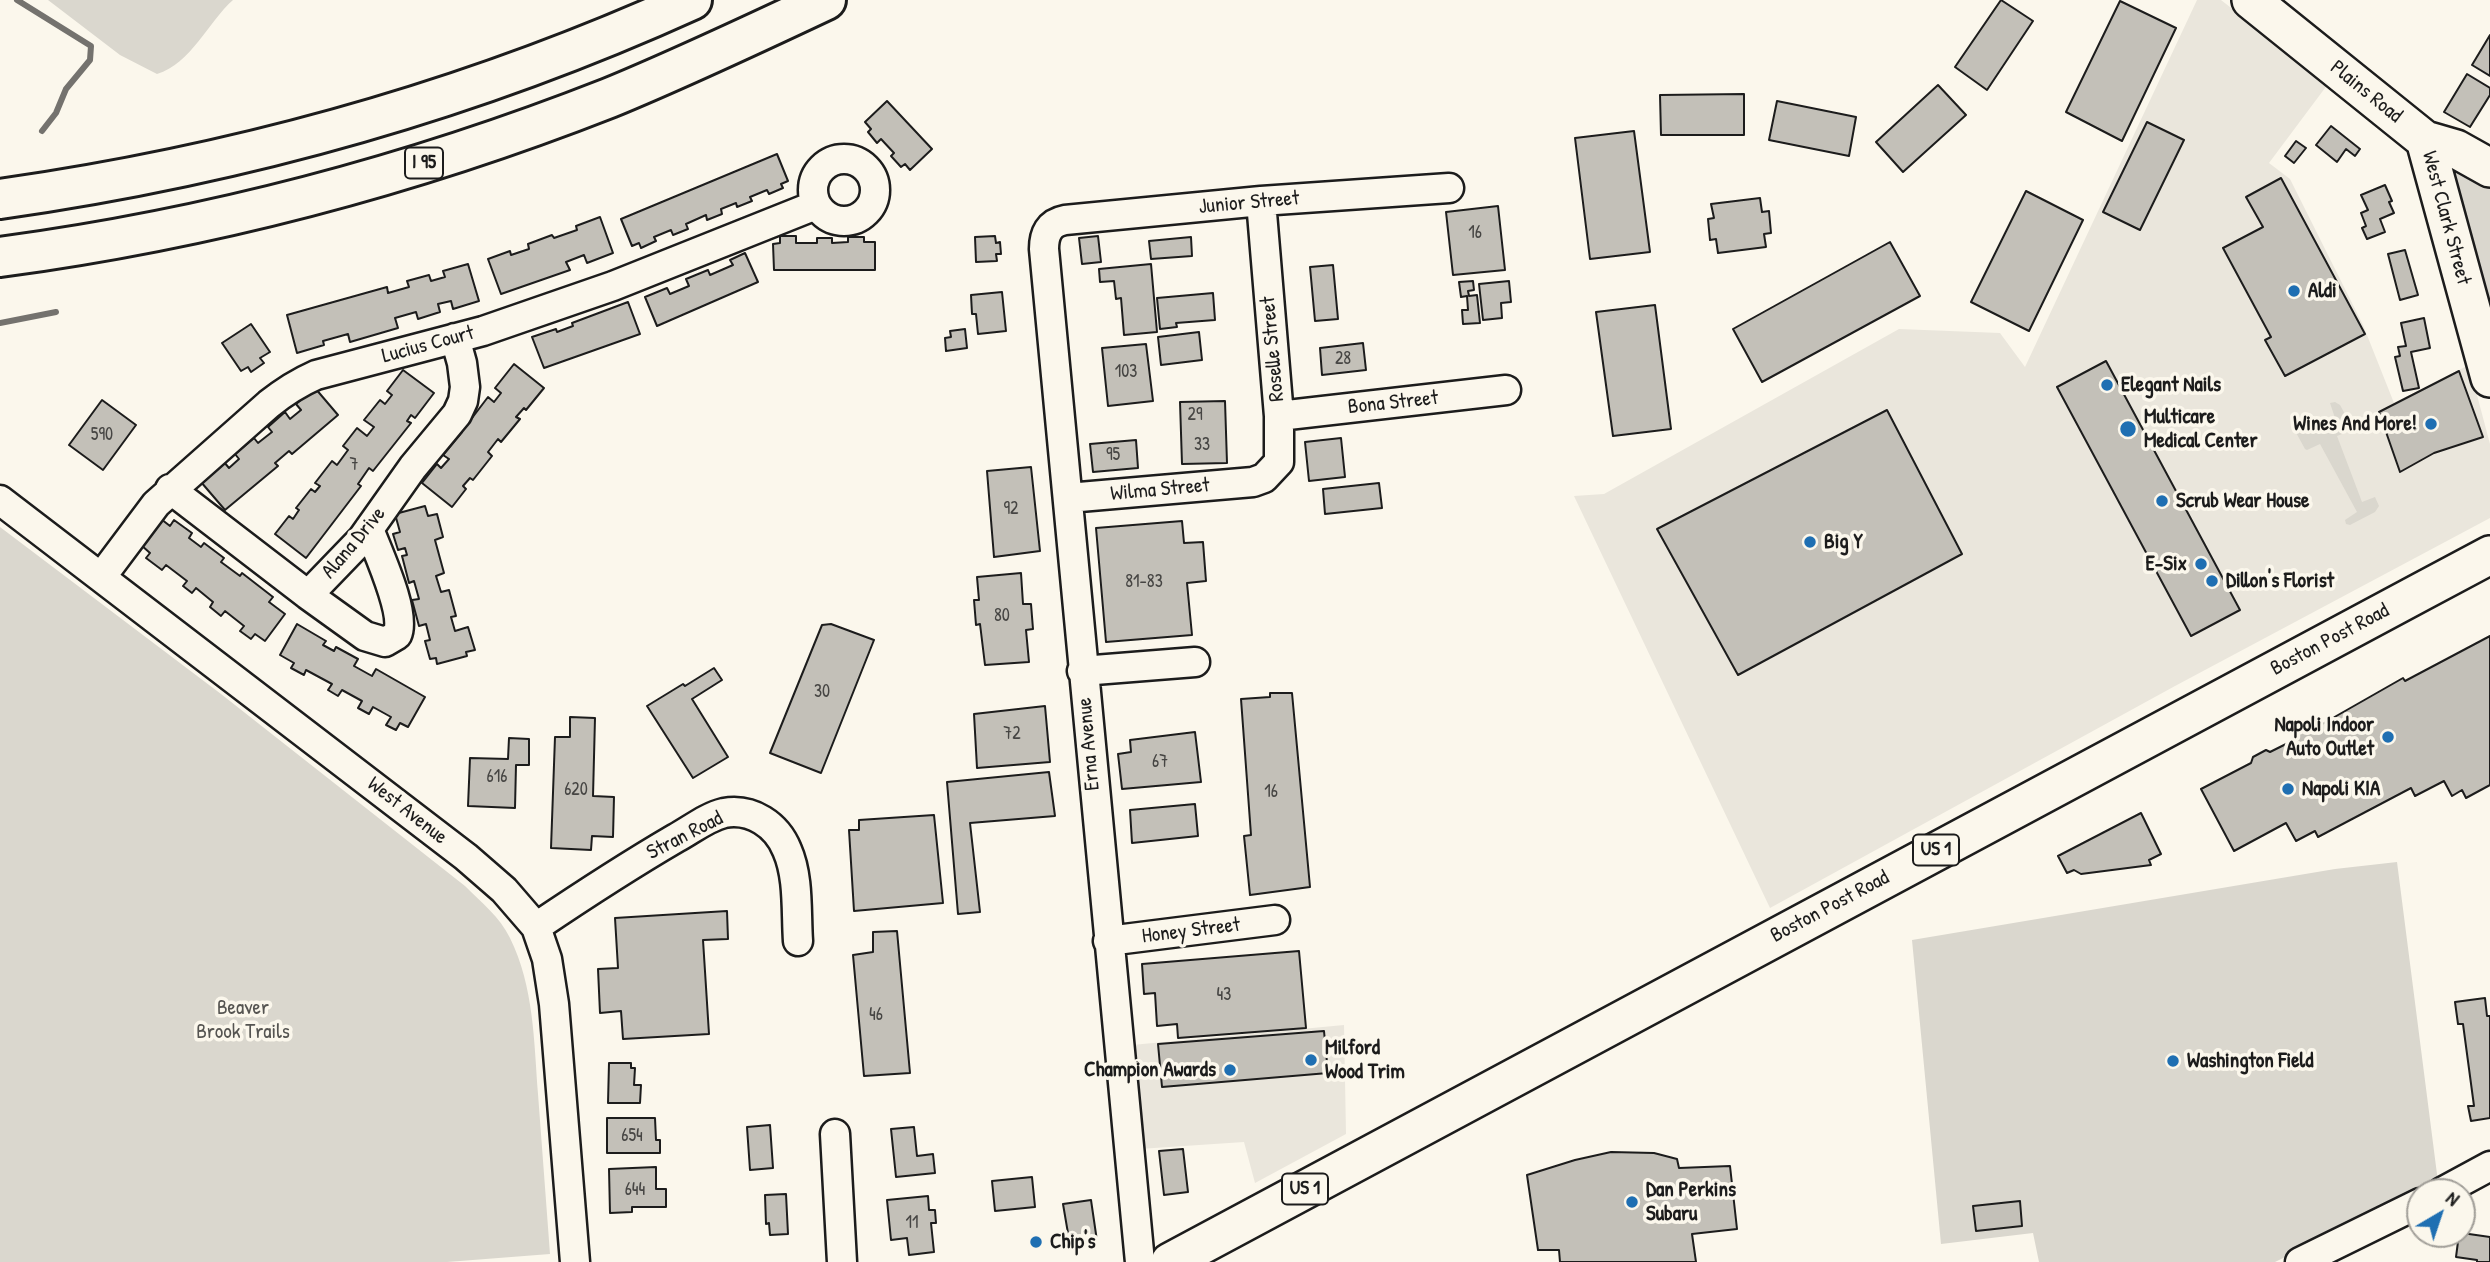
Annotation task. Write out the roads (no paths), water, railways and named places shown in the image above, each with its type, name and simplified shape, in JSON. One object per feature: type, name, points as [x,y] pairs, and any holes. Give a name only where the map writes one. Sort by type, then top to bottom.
[{"type":"highway","points":[[0,199],[195,165],[344,128],[530,67],[692,0]]},
{"type":"highway","name":"I 95","points":[[0,257],[210,220],[300,199],[414,167],[493,141],[609,97],[685,66],[826,0]]},
{"type":"main road","name":"Plains Road","points":[[2251,0],[2425,139],[2456,149],[2490,168]]},
{"type":"main road","name":"West Clark Street","points":[[2425,139],[2490,378]]},
{"type":"main road","name":"Boston Post Road","points":[[1170,1262],[1607,1024],[1829,909],[1955,839],[2490,555]]},
{"type":"street","name":"Junior Street","points":[[1050,227],[1065,220],[1261,201],[1449,188]]},
{"type":"street","name":"Roselle Street","points":[[1253,482],[1265,478],[1279,462],[1279,416],[1261,201]]},
{"type":"street","name":"Lucius Court","points":[[102,576],[143,519],[170,489],[268,404],[303,381],[316,375],[483,331],[613,286],[816,205]]},
{"type":"street","name":"Erna Avenue","points":[[1050,227],[1045,237],[1044,249],[1140,1262]]},
{"type":"street","name":"Alana Drive","points":[[170,489],[308,595],[369,529],[413,467],[447,428],[463,401],[464,373],[455,338]]},
{"type":"street","name":"Bona Street","points":[[1279,416],[1506,390]]},
{"type":"street","name":"Wilma Street","points":[[1068,498],[1253,482]]},
{"type":"street","name":"West Avenue","points":[[0,500],[466,857],[503,890],[536,927],[547,959],[554,1004],[575,1262]]},
{"type":"street","points":[[308,595],[365,636],[385,642],[397,635],[400,629],[400,614],[369,529]]},
{"type":"street","points":[[1082,671],[1195,662]]},
{"type":"street","name":"Stran Road","points":[[536,927],[621,871],[701,824],[722,814],[737,812],[762,820],[779,836],[787,849],[792,865],[798,940]]},
{"type":"street","name":"Honey Street","points":[[1108,941],[1275,920]]},
{"type":"street","points":[[835,1134],[842,1262]]},
{"type":"street","points":[[2468,1178],[2490,1166]]},
{"type":"street","points":[[2300,1262],[2406,1210]]},
{"type":"waterway","points":[[17,0],[91,46],[90,60],[66,89],[56,113],[42,131]]},
{"type":"waterway","points":[[0,323],[56,312]]},
{"type":"place","name":"Aldi","points":[[2294,291]]},
{"type":"place","name":"Elegant Nails","points":[[2107,385]]},
{"type":"place","name":"Wines And More!","points":[[2431,424]]},
{"type":"place","name":"Multicare Medical Center","points":[[2128,429]]},
{"type":"place","name":"Scrub Wear House","points":[[2162,501]]},
{"type":"place","name":"Big Y","points":[[1810,542]]},
{"type":"place","name":"E-Six","points":[[2201,564]]},
{"type":"place","name":"Dillon's Florist","points":[[2212,581]]},
{"type":"place","name":"Napoli Indoor Auto Outlet","points":[[2388,737]]},
{"type":"place","name":"Napoli KIA","points":[[2288,789]]},
{"type":"place","name":"Milford Wood Trim","points":[[1311,1060]]},
{"type":"place","name":"Washington Field","points":[[2173,1061]]},
{"type":"place","name":"Champion Awards","points":[[1230,1070]]},
{"type":"place","name":"Dan Perkins Subaru","points":[[1632,1202]]},
{"type":"place","name":"Chip's","points":[[1036,1242]]},
{"type":"park label","name":"Beaver Brook Trails","points":[[243,1020]]}]
